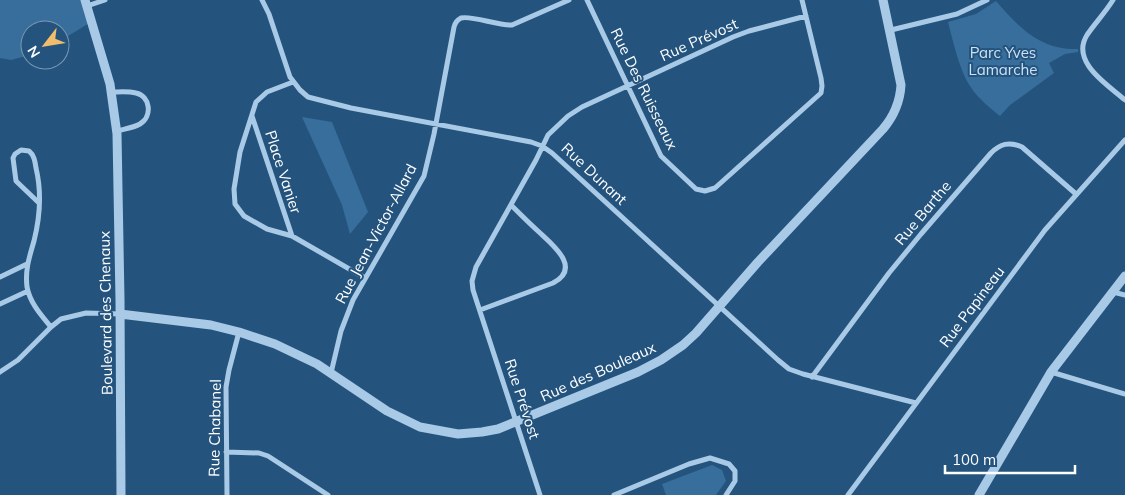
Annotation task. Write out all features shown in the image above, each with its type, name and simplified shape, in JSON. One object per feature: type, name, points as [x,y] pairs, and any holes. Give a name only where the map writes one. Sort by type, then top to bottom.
[{"type":"street","points":[[86,3],[105,0]]},
{"type":"street","name":"Rue Dunant","points":[[262,0],[270,14],[294,82],[304,94],[312,99],[542,146],[784,365],[796,372],[812,377],[916,403]]},
{"type":"street","name":"Rue Jean-Victor-Allard","points":[[331,373],[344,321],[365,278],[424,176],[436,124],[454,27],[459,20],[468,18],[512,25],[569,0]]},
{"type":"street","name":"Rue Des Ruisseaux","points":[[587,0],[663,159],[702,191],[712,190],[821,93],[821,78],[802,0]]},
{"type":"street","name":"Rue des Bouleaux","points":[[120,314],[183,320],[239,332],[288,349],[331,373],[398,417],[429,430],[458,434],[473,433],[498,429],[516,423],[638,372],[661,360],[689,340],[758,262],[883,129],[892,117],[899,101],[901,84],[883,0]]},
{"type":"street","points":[[890,30],[957,14],[987,0]]},
{"type":"street","points":[[1113,0],[1086,37],[1083,55],[1086,64],[1093,72],[1125,100]]},
{"type":"street","name":"Boulevard des Chenaux","points":[[86,3],[112,92],[117,131],[121,495]]},
{"type":"street","name":"Rue Prévost","points":[[540,495],[472,286],[473,272],[542,146],[551,131],[582,107],[740,34],[806,16]]},
{"type":"street","name":"Place Vanier","points":[[294,82],[262,95],[256,102],[240,152],[234,189],[235,204],[244,216],[267,229],[292,236],[365,278]]},
{"type":"street","points":[[112,92],[136,93],[144,98],[148,106],[147,115],[142,122],[117,131]]},
{"type":"street","name":"Place Vanier","points":[[252,116],[292,236]]},
{"type":"street","name":"Rue Papineau","points":[[848,495],[1041,236],[1125,140]]},
{"type":"street","name":"Rue Barthe","points":[[812,377],[921,234],[997,147],[1010,143],[1022,147],[1076,194]]},
{"type":"street","points":[[40,203],[16,181],[13,160],[15,154],[21,150],[29,151],[34,156],[40,188],[40,203],[34,241],[26,264],[28,291],[38,311],[51,327]]},
{"type":"street","points":[[480,310],[553,283],[562,276],[564,270],[565,265],[561,253],[511,205]]},
{"type":"street","points":[[0,277],[26,264]]},
{"type":"street","points":[[979,495],[1051,372],[1125,276]]},
{"type":"street","points":[[0,304],[28,291]]},
{"type":"street","points":[[1113,292],[1125,295]]},
{"type":"street","points":[[0,372],[18,360],[61,319],[73,315],[92,313],[120,314]]},
{"type":"street","name":"Rue Chabanel","points":[[227,495],[226,387],[239,332]]},
{"type":"street","points":[[1051,372],[1125,394]]},
{"type":"street","points":[[226,452],[259,453],[268,456],[328,495]]},
{"type":"street","points":[[614,495],[689,464],[710,458],[729,464],[735,471],[735,481],[726,495]]},
{"type":"green space","points":[[0,0],[83,0],[91,22],[70,35],[70,20],[20,20],[20,58],[11,60],[0,58]]},
{"type":"green space","name":"Parc Yves Lamarche","points":[[996,1],[1013,20],[1032,36],[1053,46],[1078,49],[1078,52],[1065,54],[1049,63],[1054,73],[1010,105],[1000,116],[978,96],[968,82],[957,57],[948,22],[976,14]]},
{"type":"green space","points":[[302,117],[332,122],[368,212],[350,234],[342,205]]},
{"type":"green space","points":[[712,465],[722,470],[726,481],[716,495],[666,495],[662,484]]}]
